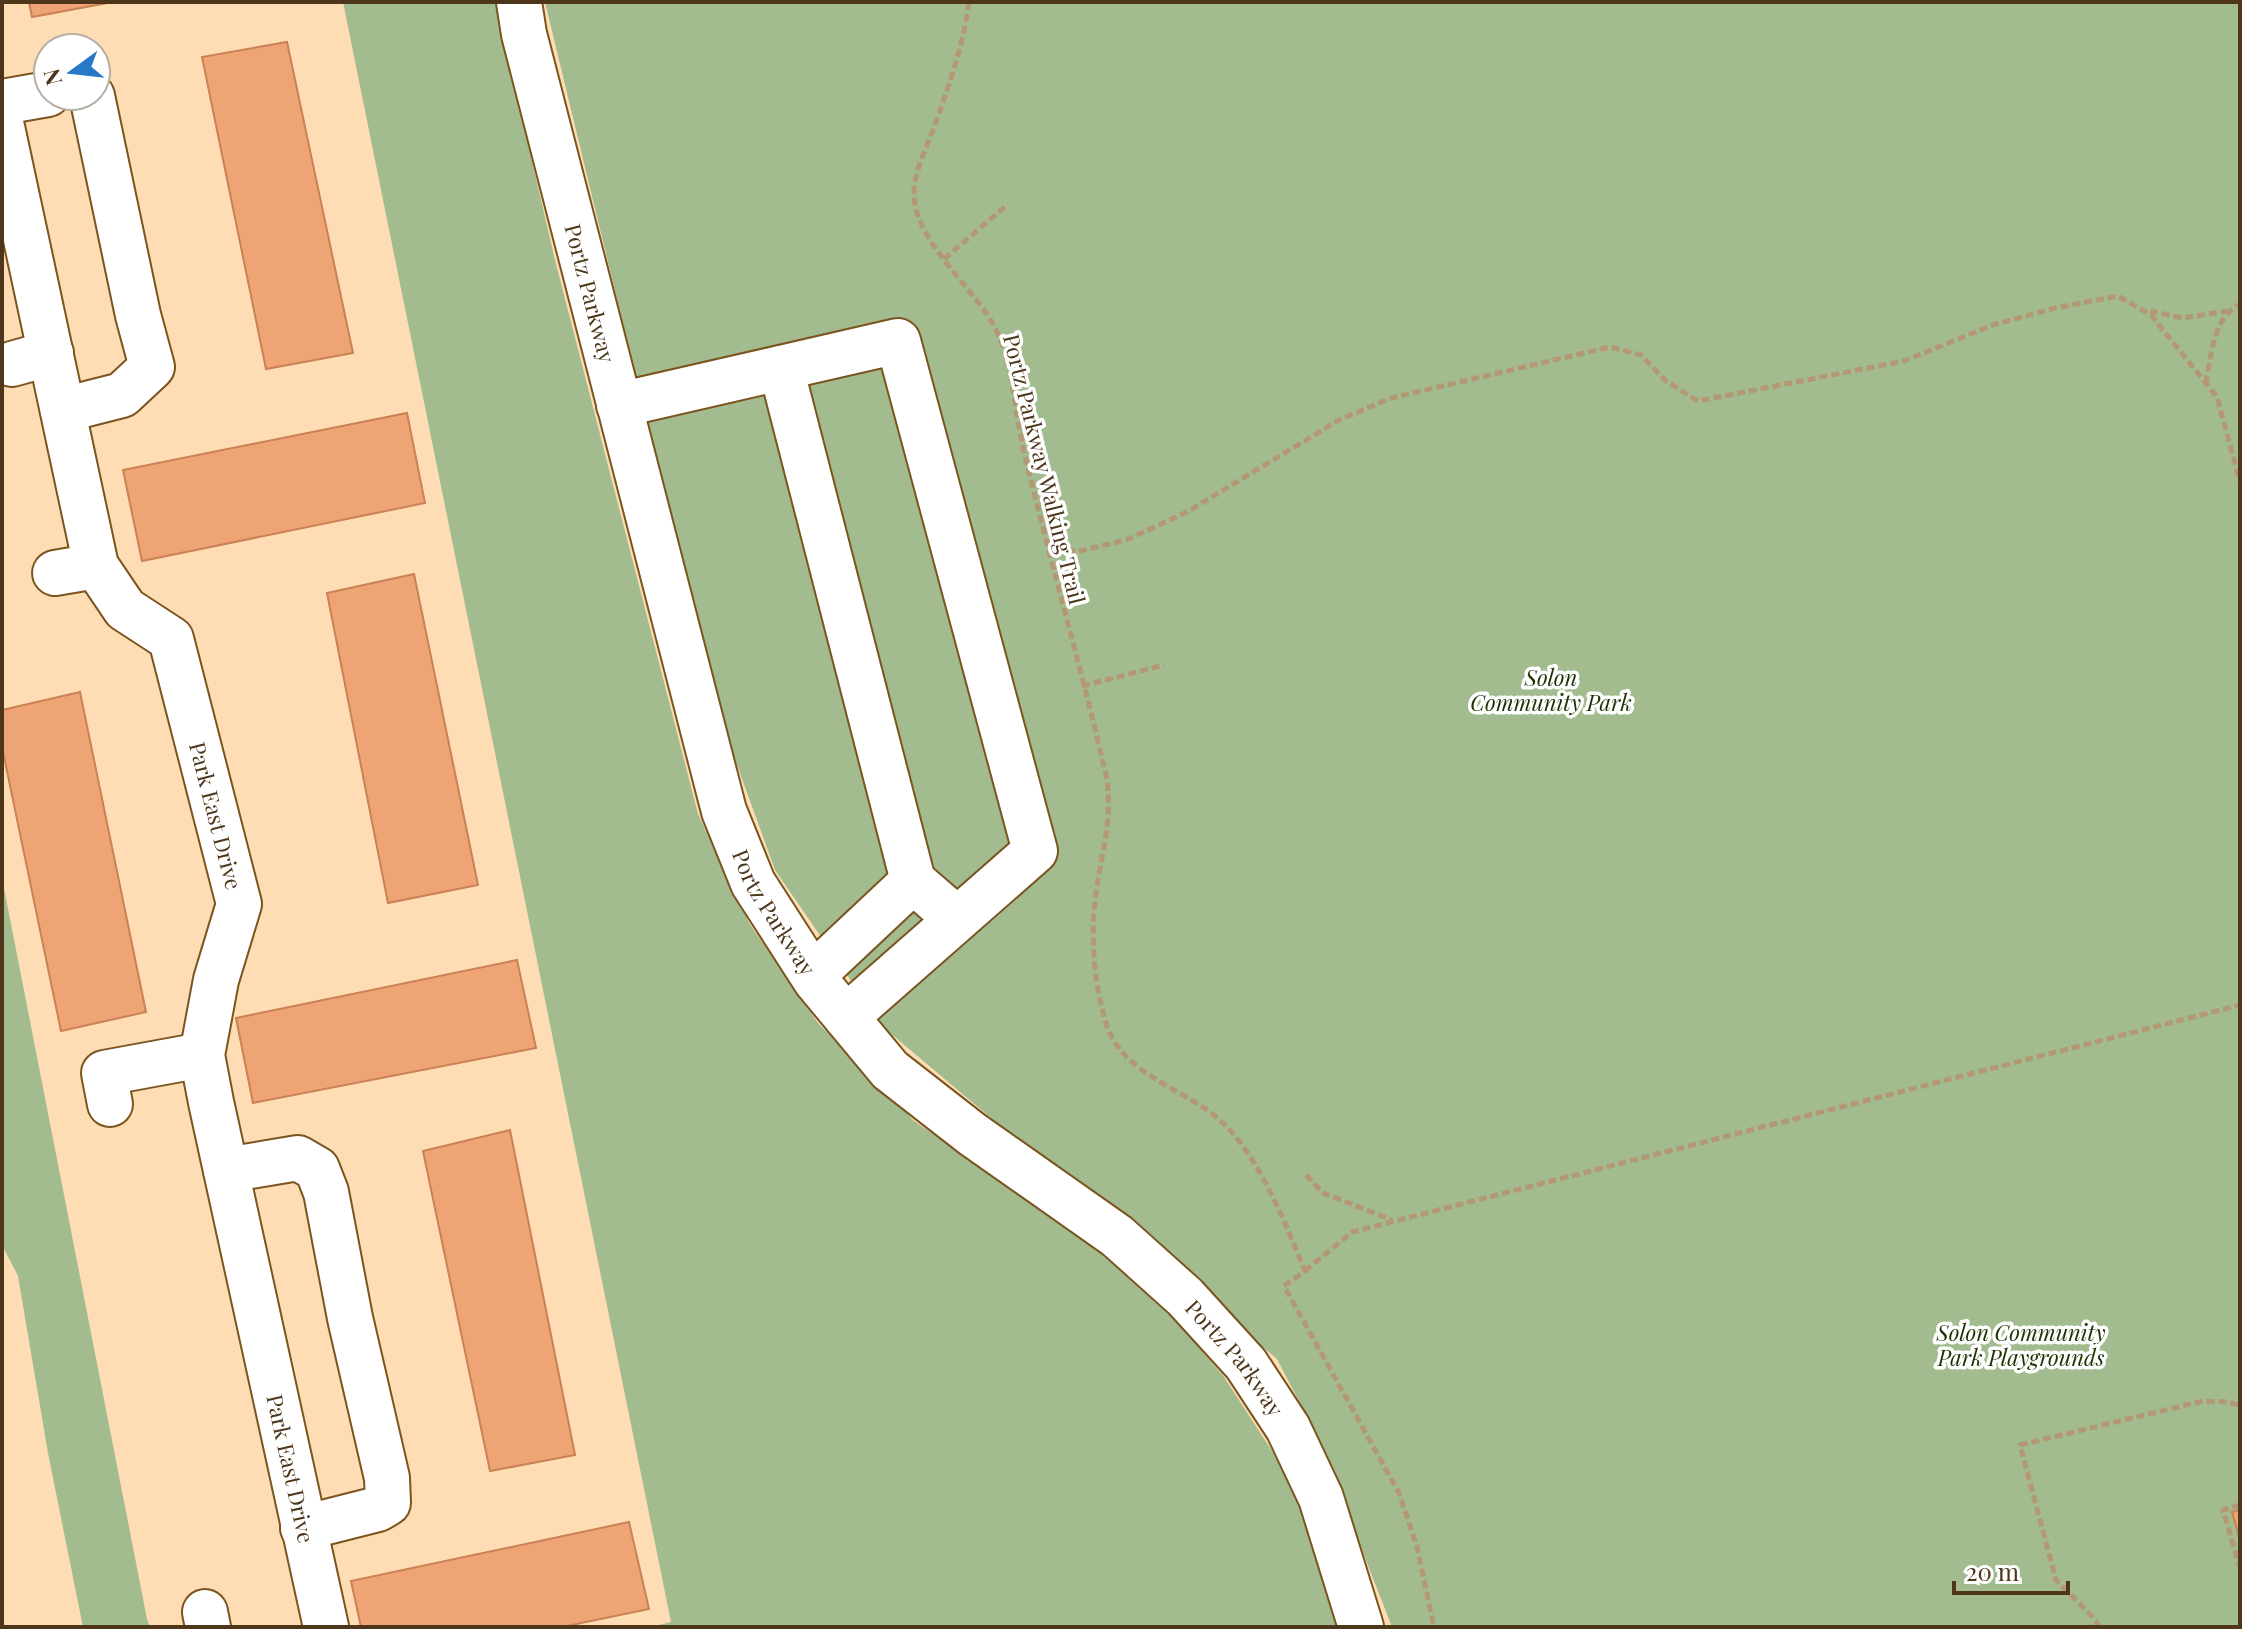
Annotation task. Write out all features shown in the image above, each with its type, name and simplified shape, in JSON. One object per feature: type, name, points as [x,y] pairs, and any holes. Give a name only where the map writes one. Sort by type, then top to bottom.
[{"type":"street","name":"Portz Parkway","points":[[519,2],[524,34],[724,811],[753,883],[813,975],[890,1070],[972,1134],[1117,1236],[1185,1297],[1246,1364],[1288,1428],[1321,1498],[1361,1627]]},
{"type":"street","points":[[2,102],[32,97]]},
{"type":"street","points":[[63,410],[122,395],[152,367],[95,112]]},
{"type":"street","name":"Park East Drive","points":[[2,127],[32,358],[63,410],[76,570],[125,609],[171,639],[239,904],[216,980],[202,1055],[303,1528],[314,1625]]},
{"type":"street","points":[[619,405],[898,341],[1035,851],[846,1017]]},
{"type":"street","points":[[781,368],[913,881],[957,919]]},
{"type":"street","points":[[813,975],[913,881]]},
{"type":"street","points":[[110,1104],[104,1073],[202,1055]]},
{"type":"street","points":[[226,1170],[298,1158],[317,1169],[326,1192],[347,1304],[387,1478],[388,1503],[378,1509],[303,1528]]},
{"type":"path","name":"Portz Parkway Walking Trail","points":[[969,2],[958,62],[916,175],[913,196],[918,214],[944,259],[979,302],[995,327],[1004,351],[1018,431],[1104,766],[1110,807],[1109,831],[1095,895],[1094,932],[1097,980],[1108,1030],[1117,1047],[1129,1059],[1200,1105],[1222,1122],[1241,1143],[1269,1193],[1305,1271]]},
{"type":"path","points":[[944,259],[1008,204]]},
{"type":"path","points":[[1045,541],[1076,552],[1126,540],[1187,512],[1339,420],[1391,398],[1610,347],[1641,355],[1666,381],[1698,401],[1904,361],[1993,325],[2055,308],[2118,296],[2151,315],[2217,397],[2240,482]]},
{"type":"path","points":[[2137,307],[2182,318],[2227,311],[2240,304]]},
{"type":"path","points":[[2206,383],[2214,339],[2227,311]]},
{"type":"path","points":[[1082,686],[1164,665]]},
{"type":"path","points":[[1434,1627],[1417,1547],[1399,1493],[1284,1286],[1352,1232],[2240,1005]]},
{"type":"path","points":[[1306,1175],[1323,1193],[1395,1221]]},
{"type":"path","points":[[2100,1627],[2056,1580],[2020,1445],[2203,1401],[2229,1402],[2240,1406]]},
{"type":"path","points":[[2240,1505],[2223,1510],[2240,1568]]},
{"type":"green space","points":[[343,2],[495,2],[555,260],[698,814],[749,923],[818,1023],[914,1121],[1083,1235],[1167,1310],[1224,1377],[1274,1454],[1303,1511],[1339,1627],[651,1627],[671,1622]]},
{"type":"green space","name":"Solon Community Park","points":[[545,2],[2240,2],[2240,1627],[1392,1627],[1319,1440],[1277,1359],[883,1027],[775,870],[715,704]]},
{"type":"green space","points":[[2,878],[150,1627],[83,1627],[48,1453],[18,1276],[2,1245]]},
{"type":"building","points":[[29,2],[113,2],[32,17]]},
{"type":"building","points":[[287,42],[353,353],[266,369],[202,57]]},
{"type":"building","points":[[407,413],[425,503],[142,561],[123,470]]},
{"type":"building","points":[[414,574],[478,885],[388,903],[327,593]]},
{"type":"building","points":[[80,692],[146,1012],[61,1031],[2,747],[2,710]]},
{"type":"building","points":[[517,960],[536,1048],[253,1103],[236,1018]]},
{"type":"building","points":[[510,1130],[575,1455],[490,1471],[423,1151]]},
{"type":"building","points":[[2240,1510],[2240,1540],[2232,1512]]},
{"type":"building","points":[[629,1522],[649,1609],[562,1627],[361,1627],[351,1581]]},
{"type":"park label","name":"Solon Community Park Playgrounds","points":[[2021,1344]]}]
